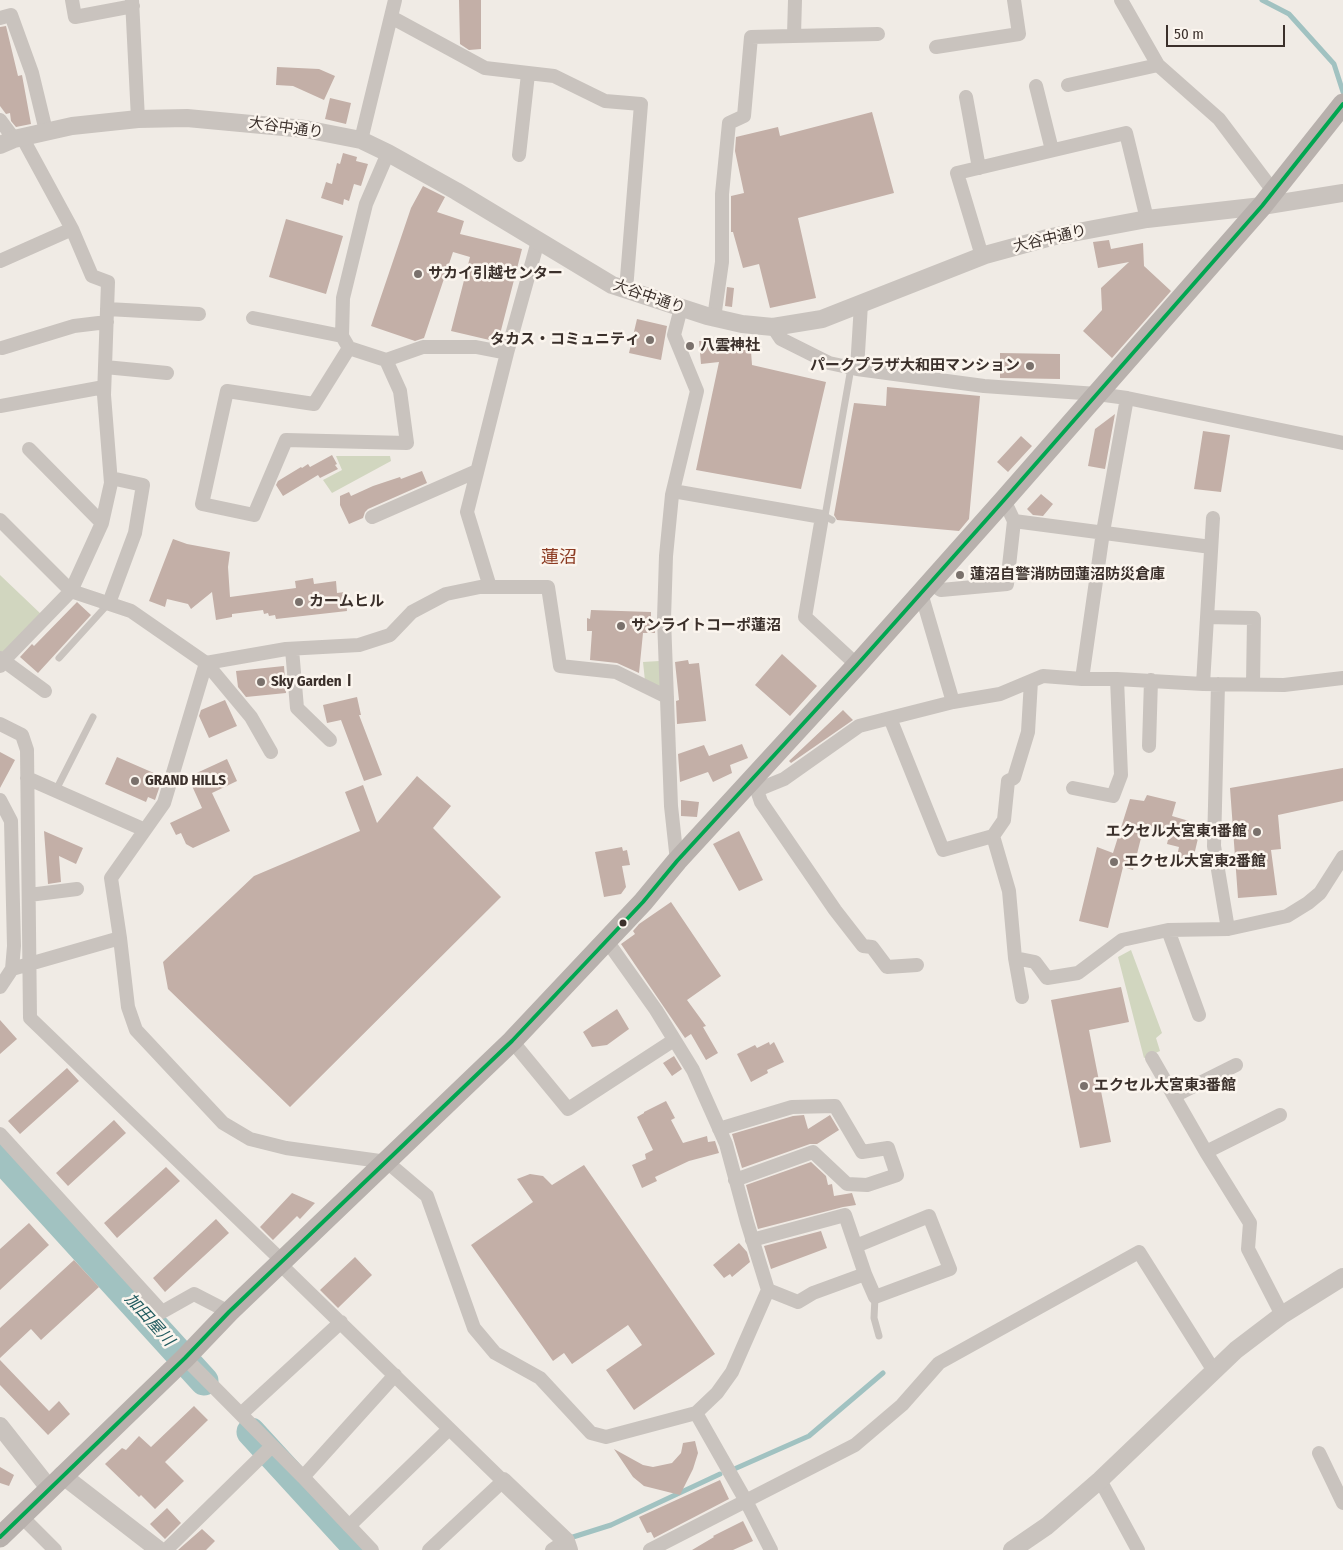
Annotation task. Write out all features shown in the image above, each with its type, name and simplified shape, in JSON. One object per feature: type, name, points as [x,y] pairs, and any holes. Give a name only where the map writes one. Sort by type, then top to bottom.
[{"type":"main road","points":[[0,1536],[185,1358],[229,1312],[512,1041],[643,902],[677,861],[753,787],[857,665],[1268,199],[1341,107]]},
{"type":"street","points":[[72,0],[75,18],[133,3],[138,119]]},
{"type":"street","points":[[361,140],[395,0]]},
{"type":"street","points":[[794,35],[795,0]]},
{"type":"street","points":[[936,47],[1019,34],[1014,0]]},
{"type":"street","points":[[1120,0],[1158,65],[1219,119],[1268,199]]},
{"type":"street","points":[[0,18],[11,15],[32,73],[46,132]]},
{"type":"street","points":[[391,17],[485,68],[554,76],[606,101],[641,104],[626,290]]},
{"type":"street","points":[[714,318],[722,262],[722,194],[730,123],[744,116],[751,37],[878,34]]},
{"type":"street","points":[[1068,85],[1158,65]]},
{"type":"street","points":[[519,155],[528,74]]},
{"type":"street","points":[[1036,86],[1052,150]]},
{"type":"street","points":[[966,97],[979,168]]},
{"type":"street","name":"大谷中通り","points":[[12,140],[72,126],[138,119],[188,118],[306,129],[361,140],[388,153],[612,286],[714,318],[742,324],[773,327],[822,319],[982,256],[1051,237],[1268,199],[1343,193]]},
{"type":"street","points":[[0,120],[72,229],[92,276],[108,282],[104,387],[111,483],[102,523],[71,591],[1,662],[45,691]]},
{"type":"street","points":[[982,256],[957,173],[1126,133],[1147,219]]},
{"type":"street","points":[[388,153],[366,204],[343,298],[342,336],[349,348],[386,360],[422,347],[476,347],[507,353]]},
{"type":"street","points":[[0,261],[72,229]]},
{"type":"street","points":[[490,587],[467,512],[507,353],[538,241]]},
{"type":"street","points":[[854,369],[861,304]]},
{"type":"street","points":[[677,861],[671,806],[664,619],[666,556],[673,491],[698,390],[674,335],[682,308]]},
{"type":"street","points":[[2,348],[107,315],[199,314]]},
{"type":"street","points":[[253,318],[342,336]]},
{"type":"street","points":[[773,327],[781,339],[829,363],[854,369],[984,386],[1098,394],[1127,398],[1343,443]]},
{"type":"street","points":[[349,348],[314,404],[227,391],[202,504],[254,515],[286,440],[407,443],[400,391],[386,360]]},
{"type":"street","points":[[105,367],[167,373]]},
{"type":"street","points":[[0,406],[104,387]]},
{"type":"street","points":[[1082,679],[1104,532],[1127,398]]},
{"type":"street","points":[[29,450],[102,523]]},
{"type":"street","points":[[372,517],[477,471]]},
{"type":"street","points":[[109,603],[135,533],[143,485],[111,478]]},
{"type":"street","points":[[673,491],[822,517],[805,618],[857,665]]},
{"type":"street","points":[[952,702],[925,588],[941,590],[1007,584],[1014,521],[1004,500]]},
{"type":"street","points":[[1203,684],[1213,518]]},
{"type":"street","points":[[0,520],[71,591],[131,611],[206,663],[251,717],[271,752]]},
{"type":"street","points":[[1014,521],[1211,547]]},
{"type":"street","points":[[206,663],[292,648],[359,645],[390,635],[412,612],[446,594],[480,587],[548,587],[560,666],[616,672],[667,697]]},
{"type":"street","points":[[1207,617],[1254,618],[1252,684]]},
{"type":"street","points":[[292,648],[297,708],[330,740]]},
{"type":"street","points":[[206,663],[164,804],[111,878],[128,1007],[136,1030],[223,1123],[250,1139],[286,1148],[387,1162],[427,1196],[474,1328],[495,1353],[540,1378],[591,1433],[606,1437],[696,1413],[717,1394],[732,1372],[768,1290],[752,1240],[726,1144],[693,1070],[656,1010],[607,941]]},
{"type":"street","points":[[917,965],[887,967],[872,948],[863,946],[835,910],[761,802],[753,787],[784,779],[859,726],[952,702],[1000,694],[1043,676],[1203,684],[1284,685],[1343,678]]},
{"type":"street","points":[[1073,788],[1113,796],[1121,775],[1117,679]]},
{"type":"street","points":[[1149,746],[1151,680]]},
{"type":"street","points":[[890,718],[943,850],[993,836],[1004,820],[1008,781],[1014,778],[1028,732],[1031,681]]},
{"type":"street","points":[[1218,684],[1214,846],[1228,929]]},
{"type":"street","points":[[0,724],[22,736],[27,750],[30,1018],[276,1255],[280,1264],[503,1481],[562,1547]]},
{"type":"street","points":[[27,778],[145,830]]},
{"type":"street","points":[[0,800],[11,821],[14,946],[12,969],[0,987]]},
{"type":"street","points":[[993,836],[1009,891],[1015,958],[1022,997]]},
{"type":"street","points":[[1015,958],[1035,962],[1047,978],[1078,974],[1122,940],[1168,930],[1228,929],[1287,916],[1308,904],[1320,893],[1343,857]]},
{"type":"street","points":[[28,895],[77,889]]},
{"type":"street","points":[[1168,930],[1199,1015]]},
{"type":"street","points":[[12,969],[120,938]]},
{"type":"street","points":[[512,1041],[568,1108],[674,1040]]},
{"type":"street","points":[[1152,1058],[1206,1152],[1250,1223],[1248,1249],[1282,1315]]},
{"type":"street","points":[[1174,1096],[1236,1065]]},
{"type":"street","points":[[719,1129],[792,1107],[835,1106],[862,1152],[888,1148],[896,1175],[867,1185],[847,1184],[813,1152],[735,1180]]},
{"type":"street","points":[[1206,1152],[1280,1115]]},
{"type":"street","points":[[0,1134],[162,1312],[194,1294],[229,1312]]},
{"type":"street","points":[[752,1240],[845,1215],[865,1274],[875,1297],[950,1269],[929,1216],[856,1246]]},
{"type":"street","points":[[650,1550],[855,1445],[902,1405],[939,1363],[1139,1252],[1214,1371]]},
{"type":"street","points":[[768,1290],[798,1302],[812,1293],[865,1274]]},
{"type":"street","points":[[1012,1550],[1047,1526],[1100,1480],[1236,1350],[1282,1315],[1343,1277]]},
{"type":"street","points":[[241,1414],[341,1322]]},
{"type":"street","points":[[185,1358],[303,1477],[372,1550]]},
{"type":"street","points":[[303,1477],[395,1375]]},
{"type":"street","points":[[696,1413],[746,1501],[771,1550]]},
{"type":"street","points":[[0,1426],[56,1482],[159,1550]]},
{"type":"street","points":[[349,1526],[449,1430]]},
{"type":"street","points":[[166,1550],[272,1446]]},
{"type":"street","points":[[1319,1454],[1343,1503]]},
{"type":"street","points":[[1100,1480],[1138,1550]]},
{"type":"street","points":[[429,1550],[503,1481]]},
{"type":"street","points":[[22,1516],[55,1550]]},
{"type":"lane","points":[[832,520],[825,516],[854,369]]},
{"type":"lane","points":[[59,658],[109,603]]},
{"type":"lane","points":[[56,790],[93,717]]},
{"type":"lane","points":[[875,1297],[874,1318],[879,1336]]},
{"type":"green space","points":[[336,456],[390,456],[391,461],[332,493],[323,480],[342,470]]},
{"type":"green space","points":[[0,575],[42,615],[4,656],[0,653]]},
{"type":"green space","points":[[659,661],[662,690],[645,681],[643,662]]},
{"type":"green space","points":[[1131,950],[1162,1033],[1156,1038],[1160,1051],[1144,1058],[1118,957]]},
{"type":"building","points":[[459,0],[481,0],[481,49],[469,50],[460,44]]},
{"type":"building","points":[[6,26],[18,76],[22,75],[31,124],[16,127],[11,121],[10,113],[6,114],[0,106],[0,27]]},
{"type":"building","points":[[277,67],[319,69],[335,76],[324,100],[293,86],[276,85]]},
{"type":"building","points":[[330,98],[351,103],[346,124],[325,119]]},
{"type":"building","points":[[872,112],[894,193],[798,218],[816,298],[770,308],[759,264],[743,268],[733,232],[731,232],[731,196],[744,193],[735,151],[736,137],[778,127],[780,136]]},
{"type":"building","points":[[343,153],[357,157],[356,161],[368,164],[361,186],[354,184],[349,201],[344,199],[343,205],[321,198],[326,182],[332,184],[337,163],[340,164]]},
{"type":"building","points":[[423,186],[445,197],[437,212],[464,221],[460,234],[522,249],[498,342],[451,331],[470,257],[453,252],[424,338],[415,341],[371,326],[411,208]]},
{"type":"building","points":[[286,219],[343,236],[326,294],[269,277]]},
{"type":"building","points":[[1109,240],[1111,249],[1143,243],[1144,266],[1171,291],[1112,358],[1083,331],[1102,310],[1101,288],[1129,262],[1098,268],[1093,242]]},
{"type":"building","points":[[727,287],[734,288],[732,307],[725,306]]},
{"type":"building","points":[[637,319],[667,326],[661,360],[629,353]]},
{"type":"building","points":[[750,338],[752,365],[826,382],[801,489],[696,470],[719,362],[701,364],[699,341]]},
{"type":"building","name":"パークプラザ大和田マンション","points":[[1000,353],[1060,354],[1060,379],[1000,378]]},
{"type":"building","points":[[887,387],[980,396],[969,519],[959,531],[837,520],[834,515],[854,403],[886,406]]},
{"type":"building","points":[[1115,414],[1105,469],[1088,466],[1095,429]]},
{"type":"building","points":[[1203,431],[1230,435],[1221,492],[1194,489]]},
{"type":"building","points":[[1021,436],[1032,446],[1008,472],[997,462]]},
{"type":"building","points":[[332,455],[338,469],[320,478],[318,475],[283,496],[276,485],[278,481],[301,467],[308,464],[310,467]]},
{"type":"building","points":[[422,471],[427,483],[368,509],[363,518],[349,524],[340,505],[340,496],[349,492],[351,496],[373,486],[400,477],[401,479]]},
{"type":"building","points":[[1041,494],[1053,504],[1043,516],[1033,515],[1027,509]]},
{"type":"building","points":[[173,539],[187,544],[230,552],[228,567],[230,597],[296,588],[295,581],[313,578],[314,584],[336,581],[337,593],[345,592],[347,611],[276,619],[275,615],[269,616],[268,613],[264,614],[263,610],[232,614],[232,617],[216,620],[212,592],[191,609],[188,604],[167,599],[165,607],[149,601]]},
{"type":"building","points":[[77,602],[91,615],[38,673],[20,657],[32,644],[34,646]]},
{"type":"building","points":[[591,610],[651,612],[651,620],[655,620],[655,633],[643,633],[639,673],[617,663],[590,660],[592,631],[587,631],[587,618],[590,619]]},
{"type":"building","points":[[782,654],[817,686],[790,716],[755,685]]},
{"type":"building","points":[[688,660],[689,664],[699,663],[706,721],[677,724],[676,701],[679,700],[675,662]]},
{"type":"building","name":"Sky GardenⅠ","points":[[284,666],[286,693],[246,697],[238,687],[236,671]]},
{"type":"building","points":[[357,697],[361,715],[359,715],[382,775],[364,781],[341,720],[327,723],[323,705]]},
{"type":"building","points":[[225,700],[237,726],[209,738],[199,716],[201,710]]},
{"type":"building","points":[[843,710],[853,720],[791,763],[789,761]]},
{"type":"building","points":[[742,744],[748,758],[730,765],[732,773],[713,782],[708,772],[680,782],[678,754],[704,745],[709,756]]},
{"type":"building","points":[[0,752],[15,760],[0,788]]},
{"type":"building","name":"GRAND HILLS","points":[[117,757],[163,777],[155,800],[148,797],[146,802],[105,784]]},
{"type":"building","points":[[227,759],[237,781],[212,793],[230,831],[193,848],[186,844],[181,833],[176,835],[170,823],[202,808],[188,777]]},
{"type":"building","name":"エクセル大宮東1番館","points":[[1343,768],[1343,801],[1278,815],[1281,849],[1271,850],[1277,895],[1238,898],[1230,788]]},
{"type":"building","points":[[417,776],[451,806],[433,828],[501,897],[290,1107],[168,989],[163,962],[254,876],[360,831],[345,792],[363,785],[377,823]]},
{"type":"building","name":"エクセル大宮東2番館","points":[[1147,795],[1176,802],[1172,816],[1189,821],[1186,830],[1199,834],[1192,864],[1176,860],[1179,847],[1167,844],[1170,831],[1144,826],[1133,870],[1123,867],[1108,928],[1079,921],[1097,847],[1113,853],[1130,799],[1144,801]]},
{"type":"building","points":[[681,800],[699,802],[697,817],[681,816]]},
{"type":"building","points":[[44,831],[83,848],[76,864],[59,856],[61,882],[48,884]]},
{"type":"building","points":[[739,831],[763,880],[739,891],[713,844]]},
{"type":"building","points":[[622,847],[623,851],[627,850],[630,865],[622,866],[626,887],[621,894],[604,897],[595,852]]},
{"type":"building","points":[[671,902],[721,976],[687,1000],[706,1026],[703,1027],[718,1053],[706,1060],[691,1034],[685,1038],[621,944],[635,934],[633,931],[639,924]]},
{"type":"building","name":"エクセル大宮東3番館","points":[[1121,987],[1129,1022],[1089,1030],[1111,1142],[1080,1148],[1051,1000]]},
{"type":"building","points":[[617,1009],[629,1029],[607,1045],[592,1047],[583,1032]]},
{"type":"building","points":[[0,1020],[17,1039],[0,1054]]},
{"type":"building","points":[[769,1042],[770,1045],[774,1042],[784,1062],[767,1070],[768,1073],[751,1082],[737,1054],[755,1045],[757,1048]]},
{"type":"building","points":[[674,1056],[682,1069],[672,1076],[663,1063]]},
{"type":"building","points":[[67,1068],[79,1081],[20,1134],[8,1121]]},
{"type":"building","points":[[666,1101],[675,1118],[671,1120],[683,1143],[707,1136],[708,1142],[715,1141],[719,1153],[689,1161],[655,1177],[657,1181],[642,1188],[632,1165],[646,1159],[645,1154],[653,1150],[637,1117]]},
{"type":"building","points":[[804,1115],[808,1129],[830,1115],[839,1130],[817,1144],[810,1144],[742,1168],[732,1134],[793,1116]]},
{"type":"building","points":[[114,1120],[126,1133],[68,1186],[56,1173]]},
{"type":"building","points":[[811,1162],[826,1176],[828,1185],[832,1184],[834,1196],[852,1193],[856,1205],[758,1229],[746,1185]]},
{"type":"building","points":[[584,1165],[715,1354],[634,1410],[606,1370],[642,1345],[628,1325],[572,1364],[564,1353],[553,1361],[471,1245],[533,1202],[517,1179],[530,1174],[543,1176],[552,1185]]},
{"type":"building","points":[[166,1167],[180,1181],[117,1238],[104,1223]]},
{"type":"building","points":[[292,1193],[315,1203],[300,1219],[297,1216],[273,1240],[260,1227]]},
{"type":"building","points":[[216,1219],[229,1233],[165,1292],[153,1278]]},
{"type":"building","points":[[29,1223],[49,1245],[0,1290],[0,1249]]},
{"type":"building","points":[[821,1231],[827,1248],[771,1269],[764,1246]]},
{"type":"building","points":[[739,1243],[747,1252],[750,1262],[732,1277],[730,1274],[724,1278],[713,1265]]},
{"type":"building","points":[[355,1257],[372,1275],[338,1308],[320,1290]]},
{"type":"building","points":[[74,1260],[99,1287],[41,1340],[31,1329],[0,1358],[0,1328]]},
{"type":"building","points":[[0,1360],[49,1411],[59,1401],[70,1414],[48,1435],[0,1385]]},
{"type":"building","points":[[194,1406],[208,1420],[165,1462],[184,1481],[155,1509],[141,1495],[139,1497],[105,1464],[122,1448],[126,1450],[139,1436],[151,1447]]},
{"type":"building","points":[[695,1441],[698,1453],[693,1469],[680,1495],[644,1486],[633,1477],[614,1449],[643,1465],[653,1467],[672,1463],[681,1453],[683,1443]]},
{"type":"building","points":[[0,1467],[14,1475],[9,1486],[0,1483]]},
{"type":"building","points":[[720,1480],[729,1499],[654,1538],[651,1532],[647,1533],[639,1517]]},
{"type":"building","points":[[167,1508],[181,1523],[165,1539],[150,1524]]},
{"type":"building","points":[[743,1521],[753,1541],[733,1550],[692,1550],[713,1536]]},
{"type":"building","points":[[202,1529],[215,1541],[206,1550],[178,1550]]},
{"type":"waterway","points":[[1262,0],[1289,14],[1334,64],[1343,92]]},
{"type":"waterway","name":"加田屋川","points":[[0,1157],[204,1381]]},
{"type":"waterway","points":[[732,1470],[809,1436],[883,1373]]},
{"type":"waterway","name":"加田屋川","points":[[251,1432],[359,1550]]},
{"type":"waterway","points":[[573,1537],[611,1525],[720,1474]]},
{"type":"transit line","points":[[0,1537],[185,1358],[229,1312],[512,1041],[643,902],[677,861],[857,665],[1004,500],[1262,206],[1343,104]]},
{"type":"place","name":"サカイ引越センター","points":[[418,274]]},
{"type":"place","name":"タカス・コミュニティ","points":[[650,340]]},
{"type":"place","name":"八雲神社","points":[[690,346]]},
{"type":"place","name":"パークプラザ大和田マンション","points":[[1030,366]]},
{"type":"place","name":"蓮沼自警消防団蓮沼防災倉庫","points":[[960,575]]},
{"type":"place","name":"カームヒル","points":[[299,602]]},
{"type":"place","name":"サンライトコーポ蓮沼","points":[[621,626]]},
{"type":"place","name":"Sky GardenⅠ","points":[[261,682]]},
{"type":"place","name":"GRAND HILLS","points":[[135,781]]},
{"type":"place","name":"エクセル大宮東1番館","points":[[1257,832]]},
{"type":"place","name":"エクセル大宮東2番館","points":[[1114,862]]},
{"type":"place","name":"エクセル大宮東3番館","points":[[1084,1086]]},
{"type":"district","name":"蓮沼","points":[[559,558]]}]
